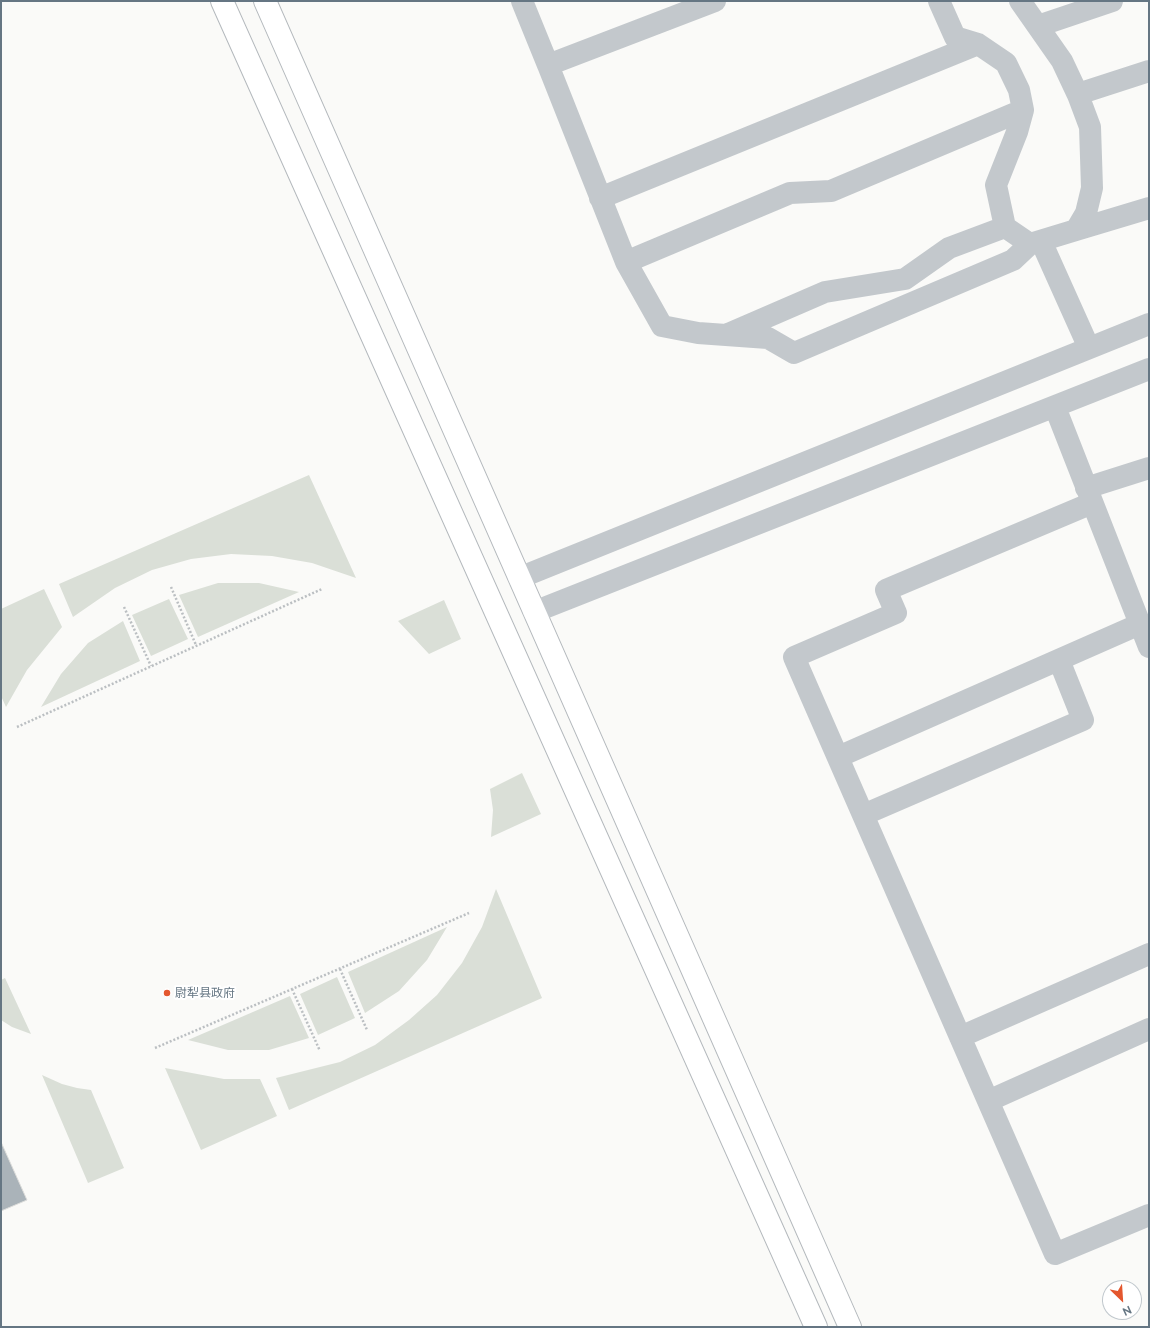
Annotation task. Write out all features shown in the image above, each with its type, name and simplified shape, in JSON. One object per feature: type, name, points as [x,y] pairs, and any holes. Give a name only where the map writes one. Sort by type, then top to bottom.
[{"type":"highway","points":[[222,1],[816,1327]]},
{"type":"highway","points":[[265,1],[850,1327]]},
{"type":"street","points":[[522,1],[626,262],[662,326],[698,333],[768,338],[794,353],[1013,260],[1036,243],[1149,208]]},
{"type":"street","points":[[548,65],[715,1]]},
{"type":"street","points":[[939,1],[942,13],[955,37],[978,44],[1006,63],[1019,90],[1023,110],[1017,132],[996,185],[1006,227]]},
{"type":"street","points":[[1020,1],[1062,61],[1078,94],[1090,127],[1092,188],[1086,213],[1076,230]]},
{"type":"street","points":[[1038,26],[1112,1]]},
{"type":"street","points":[[600,198],[978,44]]},
{"type":"street","points":[[1078,94],[1149,71]]},
{"type":"street","points":[[626,262],[790,192],[831,191],[1023,110]]},
{"type":"street","points":[[726,335],[825,292],[905,279],[949,248],[1006,227],[1036,243],[1089,348]]},
{"type":"street","points":[[520,578],[1149,324]]},
{"type":"street","points":[[534,612],[1149,370]]},
{"type":"street","points":[[1055,407],[1149,647]]},
{"type":"street","points":[[1149,468],[886,590],[896,613],[794,657],[1054,1254],[1149,1214]]},
{"type":"street","points":[[838,757],[1140,624]]},
{"type":"street","points":[[863,815],[1083,720],[1061,665]]},
{"type":"street","points":[[960,1037],[1149,954]]},
{"type":"street","points":[[988,1101],[1149,1029]]},
{"type":"path","points":[[171,587],[196,646]]},
{"type":"path","points":[[17,727],[322,589]]},
{"type":"path","points":[[124,607],[152,666]]},
{"type":"path","points":[[155,1048],[469,913]]},
{"type":"path","points":[[340,969],[367,1030]]},
{"type":"path","points":[[292,989],[320,1051]]},
{"type":"shaded area","points":[[309,475],[356,578],[312,563],[272,556],[231,554],[191,559],[152,570],[115,588],[73,617],[59,584]]},
{"type":"shaded area","points":[[218,583],[259,583],[299,592],[198,637],[179,595]]},
{"type":"shaded area","points":[[44,589],[62,627],[27,670],[6,707],[1,696],[1,609]]},
{"type":"shaded area","points":[[169,599],[188,639],[151,656],[132,615]]},
{"type":"shaded area","points":[[444,600],[461,639],[429,654],[398,621]]},
{"type":"shaded area","points":[[123,621],[140,661],[41,707],[61,674],[88,643]]},
{"type":"shaded area","points":[[522,773],[541,814],[491,837],[493,810],[490,789]]},
{"type":"shaded area","points":[[496,889],[542,998],[289,1110],[276,1078],[340,1062],[375,1045],[409,1020],[437,995],[462,963],[482,927]]},
{"type":"shaded area","points":[[447,927],[427,960],[399,991],[365,1013],[348,972]]},
{"type":"shaded area","points":[[337,977],[355,1018],[318,1035],[300,994]]},
{"type":"shaded area","points":[[5,978],[31,1034],[12,1027],[1,1020],[1,980]]},
{"type":"shaded area","points":[[290,996],[309,1038],[269,1050],[228,1050],[188,1040]]},
{"type":"shaded area","points":[[165,1068],[224,1079],[260,1079],[277,1116],[201,1150]]},
{"type":"shaded area","points":[[42,1075],[62,1084],[91,1090],[124,1168],[88,1183]]},
{"type":"building","points":[[1,1142],[27,1200],[1,1211]]},
{"type":"place","name":"尉犁县政府","points":[[167,993]]}]
